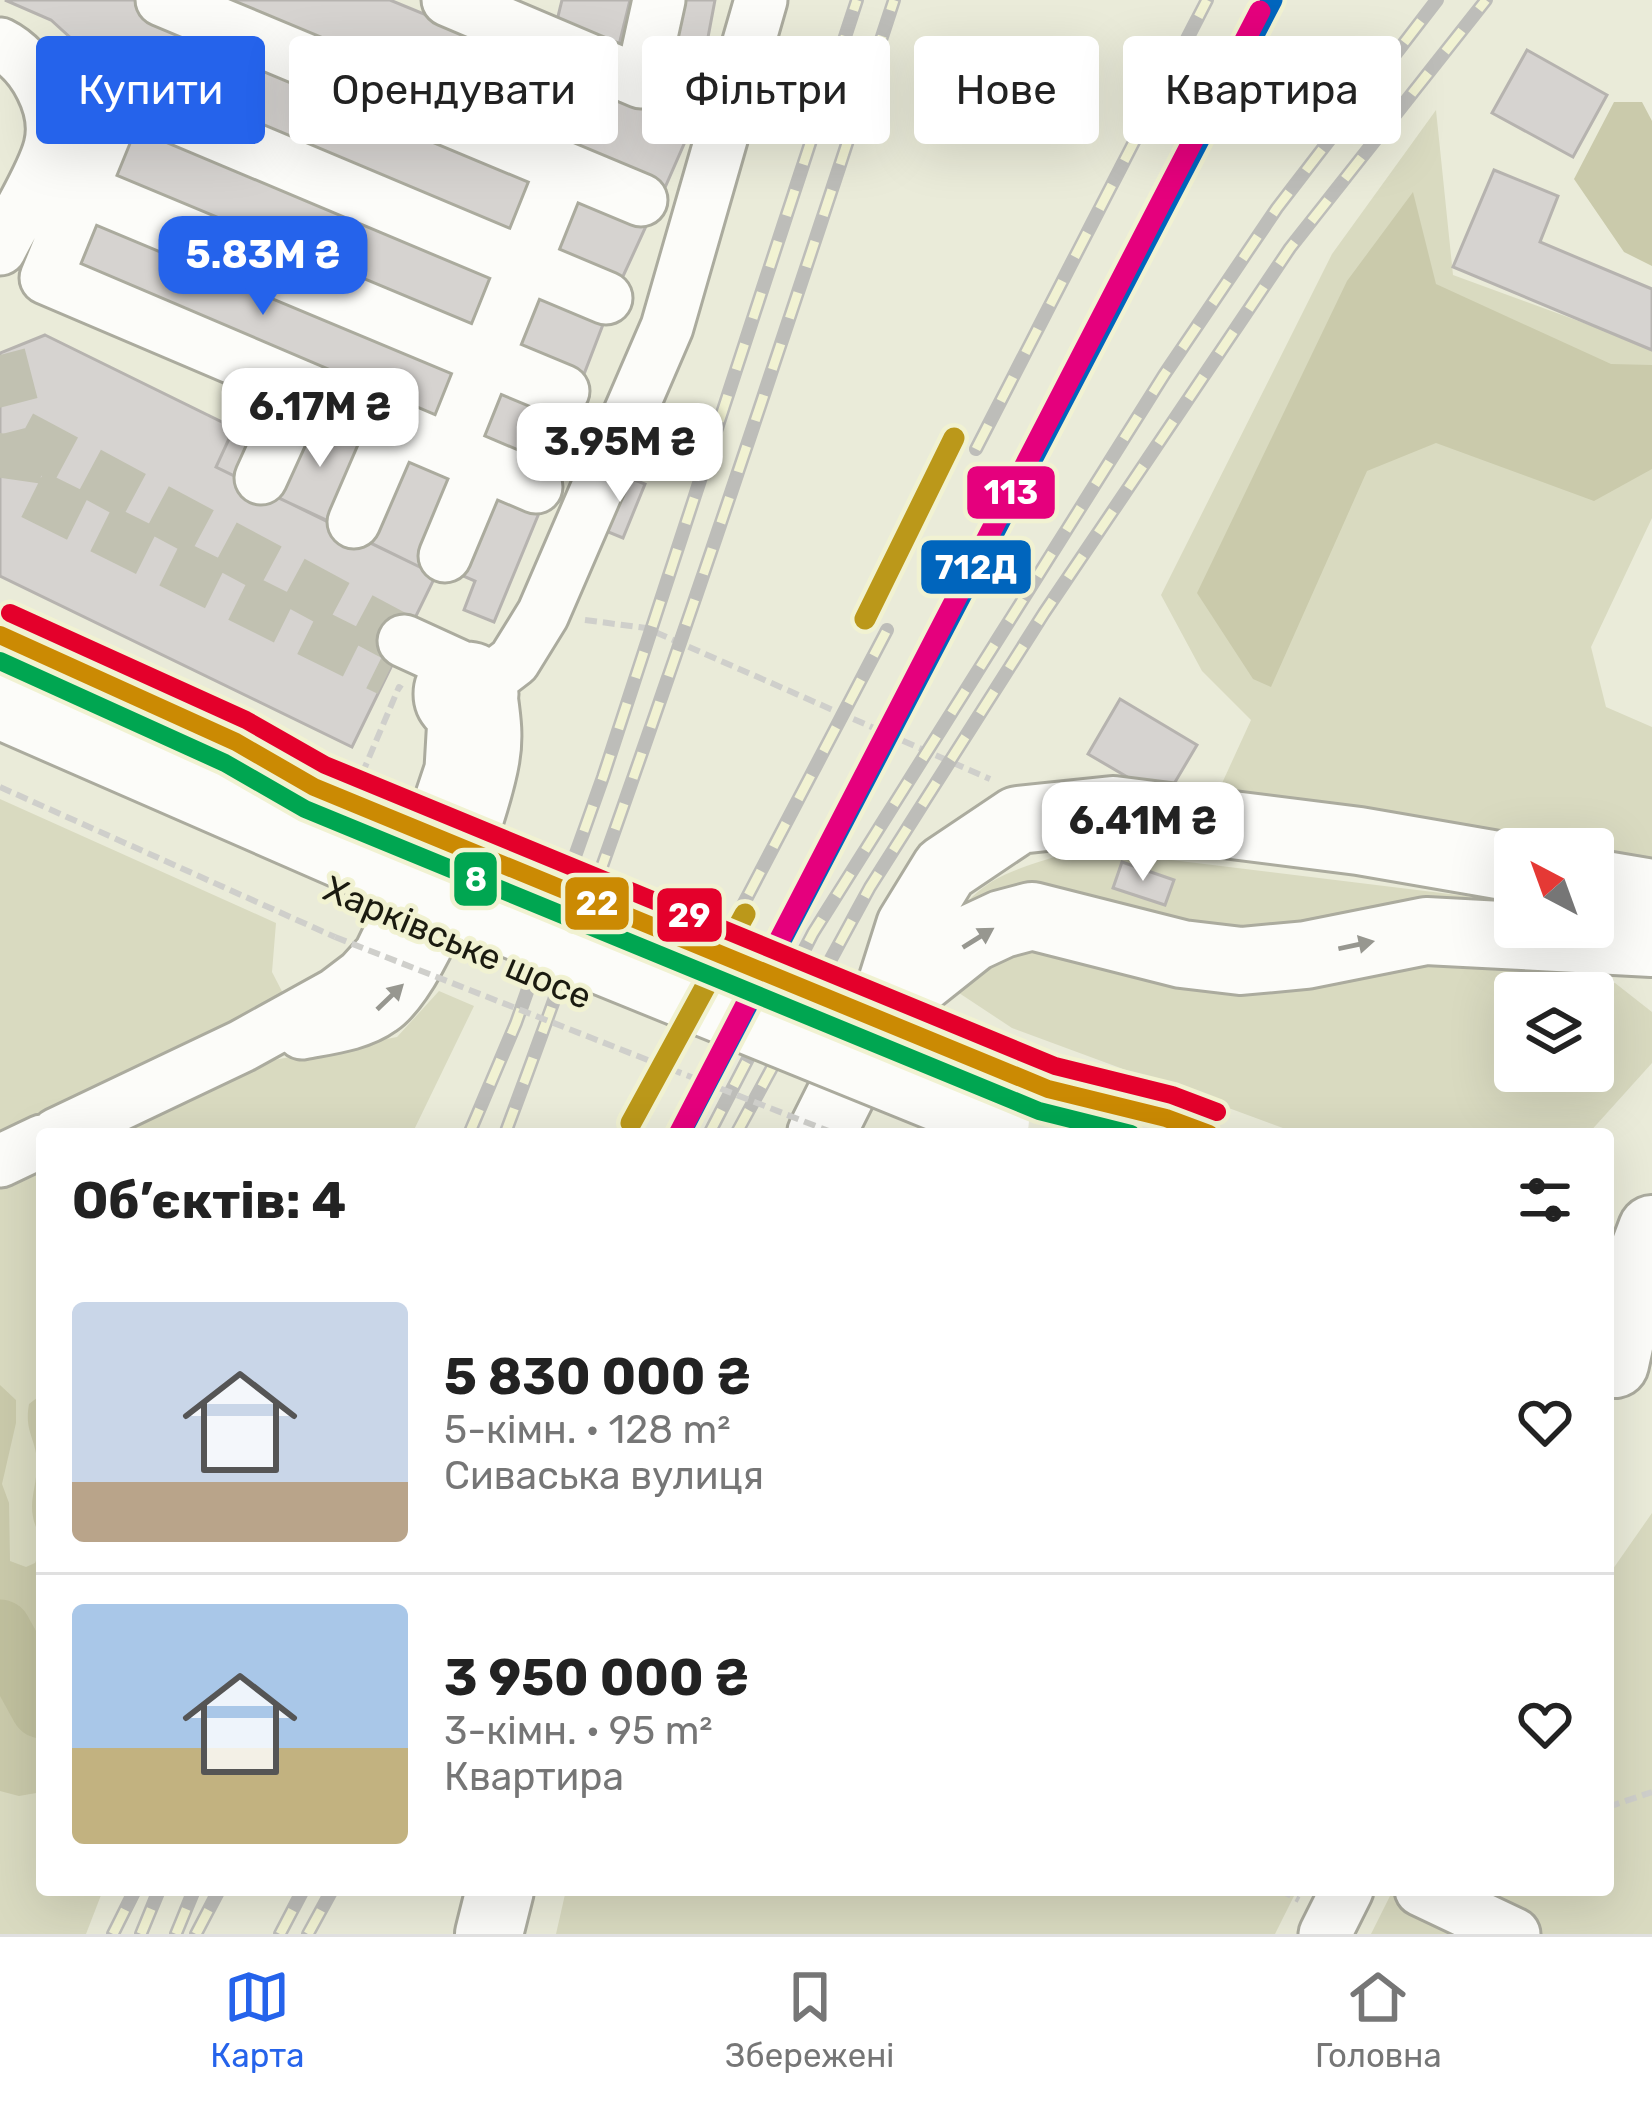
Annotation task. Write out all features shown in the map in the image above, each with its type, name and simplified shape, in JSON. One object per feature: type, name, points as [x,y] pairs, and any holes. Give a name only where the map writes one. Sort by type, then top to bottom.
[{"type":"main road","name":"Харківське шосе","points":[[0,705],[348,899],[1012,1128]]},
{"type":"main road","name":"Харківське шосе","points":[[0,748],[348,899],[901,1128]]},
{"type":"main road","points":[[824,1128],[884,1008],[910,926],[944,869],[1018,820],[1113,810],[1359,841],[1494,864]]},
{"type":"main road","points":[[884,1008],[972,938],[1032,916],[1182,954],[1240,961],[1306,955],[1426,931],[1626,936],[1652,893]]},
{"type":"main road","points":[[1614,1234],[1652,1204]]},
{"type":"main road","points":[[1618,1369],[1634,1277],[1652,1229]]},
{"type":"main road","points":[[1618,1369],[1652,1304]]},
{"type":"main road","points":[[489,1934],[498,1896]]},
{"type":"street","points":[[162,0],[641,200]]},
{"type":"street","points":[[448,0],[538,18],[640,82],[658,0]]},
{"type":"street","points":[[70,1128],[242,1046],[336,994],[380,954],[410,892],[452,769],[441,682],[514,662],[543,614],[667,327],[761,0]]},
{"type":"street","points":[[0,44],[13,51],[37,80],[51,111],[51,146],[0,249]]},
{"type":"street","points":[[536,487],[46,278],[121,94],[606,298]]},
{"type":"street","points":[[445,556],[466,458],[563,168]]},
{"type":"street","points":[[82,190],[563,391]]},
{"type":"street","points":[[261,478],[302,388]]},
{"type":"street","points":[[354,522],[395,428]]},
{"type":"street","points":[[0,1161],[36,1144]]},
{"type":"street","points":[[1325,1934],[1344,1896]]},
{"type":"street","points":[[1433,1896],[1514,1934]]},
{"type":"path","points":[[0,614],[362,774],[1028,1050]]},
{"type":"path","points":[[543,614],[646,628],[971,769]]},
{"type":"path","points":[[362,774],[441,682]]},
{"type":"path","points":[[0,787],[348,899],[824,1128]]},
{"type":"path","points":[[1614,1805],[1652,1792]]},
{"type":"green space","points":[[1614,102],[1642,102],[1652,121],[1652,266],[1624,252],[1574,179]]},
{"type":"green space","points":[[1436,110],[1453,275],[1652,348],[1652,518],[1591,647],[1606,707],[1652,727],[1652,874],[1614,869],[1614,828],[1494,828],[1494,847],[1207,816],[1251,720],[1202,671],[1161,595],[1332,254]]},
{"type":"green space","points":[[1413,192],[1436,284],[1611,364],[1652,365],[1652,469],[1594,501],[1436,443],[1367,471],[1271,687],[1253,679],[1197,593],[1347,281]]},
{"type":"green space","points":[[0,799],[276,923],[272,972],[288,1003],[0,1142]]},
{"type":"green space","points":[[1067,853],[1147,857],[1494,899],[1494,919],[1180,947],[930,951],[973,896],[1019,869]]},
{"type":"green space","points":[[1033,941],[1469,953],[1561,972],[1494,972],[1494,1092],[1614,1092],[1614,983],[1652,1012],[1652,1063],[1593,1128],[1283,1128],[1012,1028],[953,989],[963,976]]},
{"type":"green space","points":[[439,991],[474,1006],[415,1128],[101,1128],[258,1063],[397,1037]]},
{"type":"green space","points":[[36,1155],[36,1663],[0,1600],[0,1173]]},
{"type":"green space","points":[[0,1385],[16,1400],[16,1423],[2,1484],[9,1503],[10,1561],[26,1567],[36,1561],[36,1793],[19,1796],[0,1791]]},
{"type":"green space","points":[[36,1399],[36,1454],[29,1428],[29,1404]]},
{"type":"green space","points":[[36,1471],[36,1528],[32,1509]]},
{"type":"green space","points":[[1652,1513],[1652,1934],[1371,1934],[1390,1896],[1614,1896],[1614,1567]]},
{"type":"green space","points":[[0,1664],[36,1730],[36,1896],[101,1896],[86,1934],[0,1934]]},
{"type":"green space","points":[[565,1896],[1294,1896],[1275,1934],[556,1934]]},
{"type":"building","points":[[5,0],[139,0],[223,36],[69,36],[51,20]]},
{"type":"building","points":[[196,0],[390,0],[478,36],[289,36]]},
{"type":"building","points":[[562,0],[630,0],[618,49],[618,36],[553,36]]},
{"type":"building","points":[[680,0],[715,0],[708,36],[672,36]]},
{"type":"building","points":[[1527,50],[1607,95],[1573,157],[1492,113]]},
{"type":"building","points":[[265,54],[289,64],[289,144],[477,144],[547,174],[514,250],[265,144]]},
{"type":"building","points":[[618,94],[642,104],[642,144],[684,144],[663,192],[546,144],[618,144]]},
{"type":"building","points":[[111,144],[199,144],[505,271],[476,343],[94,185]]},
{"type":"building","points":[[1494,170],[1558,196],[1540,242],[1652,289],[1652,350],[1453,267]]},
{"type":"building","points":[[571,190],[647,224],[619,285],[543,252]]},
{"type":"building","points":[[85,205],[468,366],[441,430],[58,270]]},
{"type":"building","points":[[532,285],[607,314],[581,382],[505,353]]},
{"type":"building","points":[[45,335],[234,428],[216,467],[436,575],[352,747],[0,576],[0,353]]},
{"type":"building","points":[[496,380],[574,412],[548,474],[470,442]]},
{"type":"building","points":[[252,389],[281,403],[245,481],[216,467]]},
{"type":"building","points":[[305,416],[370,445],[335,524],[270,494]]},
{"type":"building","points":[[397,454],[462,483],[424,569],[360,538]]},
{"type":"building","points":[[617,473],[645,484],[623,538],[596,527]]},
{"type":"building","points":[[492,480],[544,501],[494,622],[464,610],[475,581],[454,572]]},
{"type":"building","points":[[1120,699],[1197,745],[1165,799],[1088,754]]},
{"type":"building","points":[[1122,862],[1174,880],[1165,905],[1113,888]]},
{"type":"waterway","points":[[0,1631],[36,1696]]},
{"type":"tunnel","points":[[0,355],[21,436],[14,485],[389,671]]},
{"type":"tunnel","points":[[21,436],[404,641]]},
{"type":"railway","points":[[472,1128],[516,1023],[603,777],[857,0]]},
{"type":"railway","points":[[507,1128],[705,569],[894,0]]},
{"type":"railway","points":[[976,449],[1207,0]]},
{"type":"railway","points":[[712,1128],[813,933],[1164,375],[1277,208],[1437,0]]},
{"type":"railway","points":[[739,1128],[870,887],[1044,613],[1290,248],[1486,0]]},
{"type":"railway","points":[[626,1128],[887,630]]},
{"type":"railway","points":[[113,1934],[132,1896]]},
{"type":"railway","points":[[141,1934],[157,1896]]},
{"type":"railway","points":[[176,1934],[192,1896]]},
{"type":"railway","points":[[196,1934],[216,1896]]},
{"type":"railway","points":[[280,1934],[300,1896]]},
{"type":"railway","points":[[308,1934],[329,1896]]},
{"type":"transit line","name":"712Д","points":[[683,1128],[1272,0]]},
{"type":"transit line","name":"113","points":[[682,1128],[1260,11]]},
{"type":"transit line","points":[[865,619],[954,438]]},
{"type":"transit line","name":"29","points":[[10,613],[246,720],[325,765],[1055,1066],[1172,1095],[1217,1112]]},
{"type":"transit line","name":"22","points":[[0,635],[236,742],[314,787],[1048,1089],[1193,1128]]},
{"type":"transit line","name":"8","points":[[0,661],[225,763],[305,809],[1039,1111],[1107,1128]]},
{"type":"transit line","points":[[631,1123],[745,914]]}]
